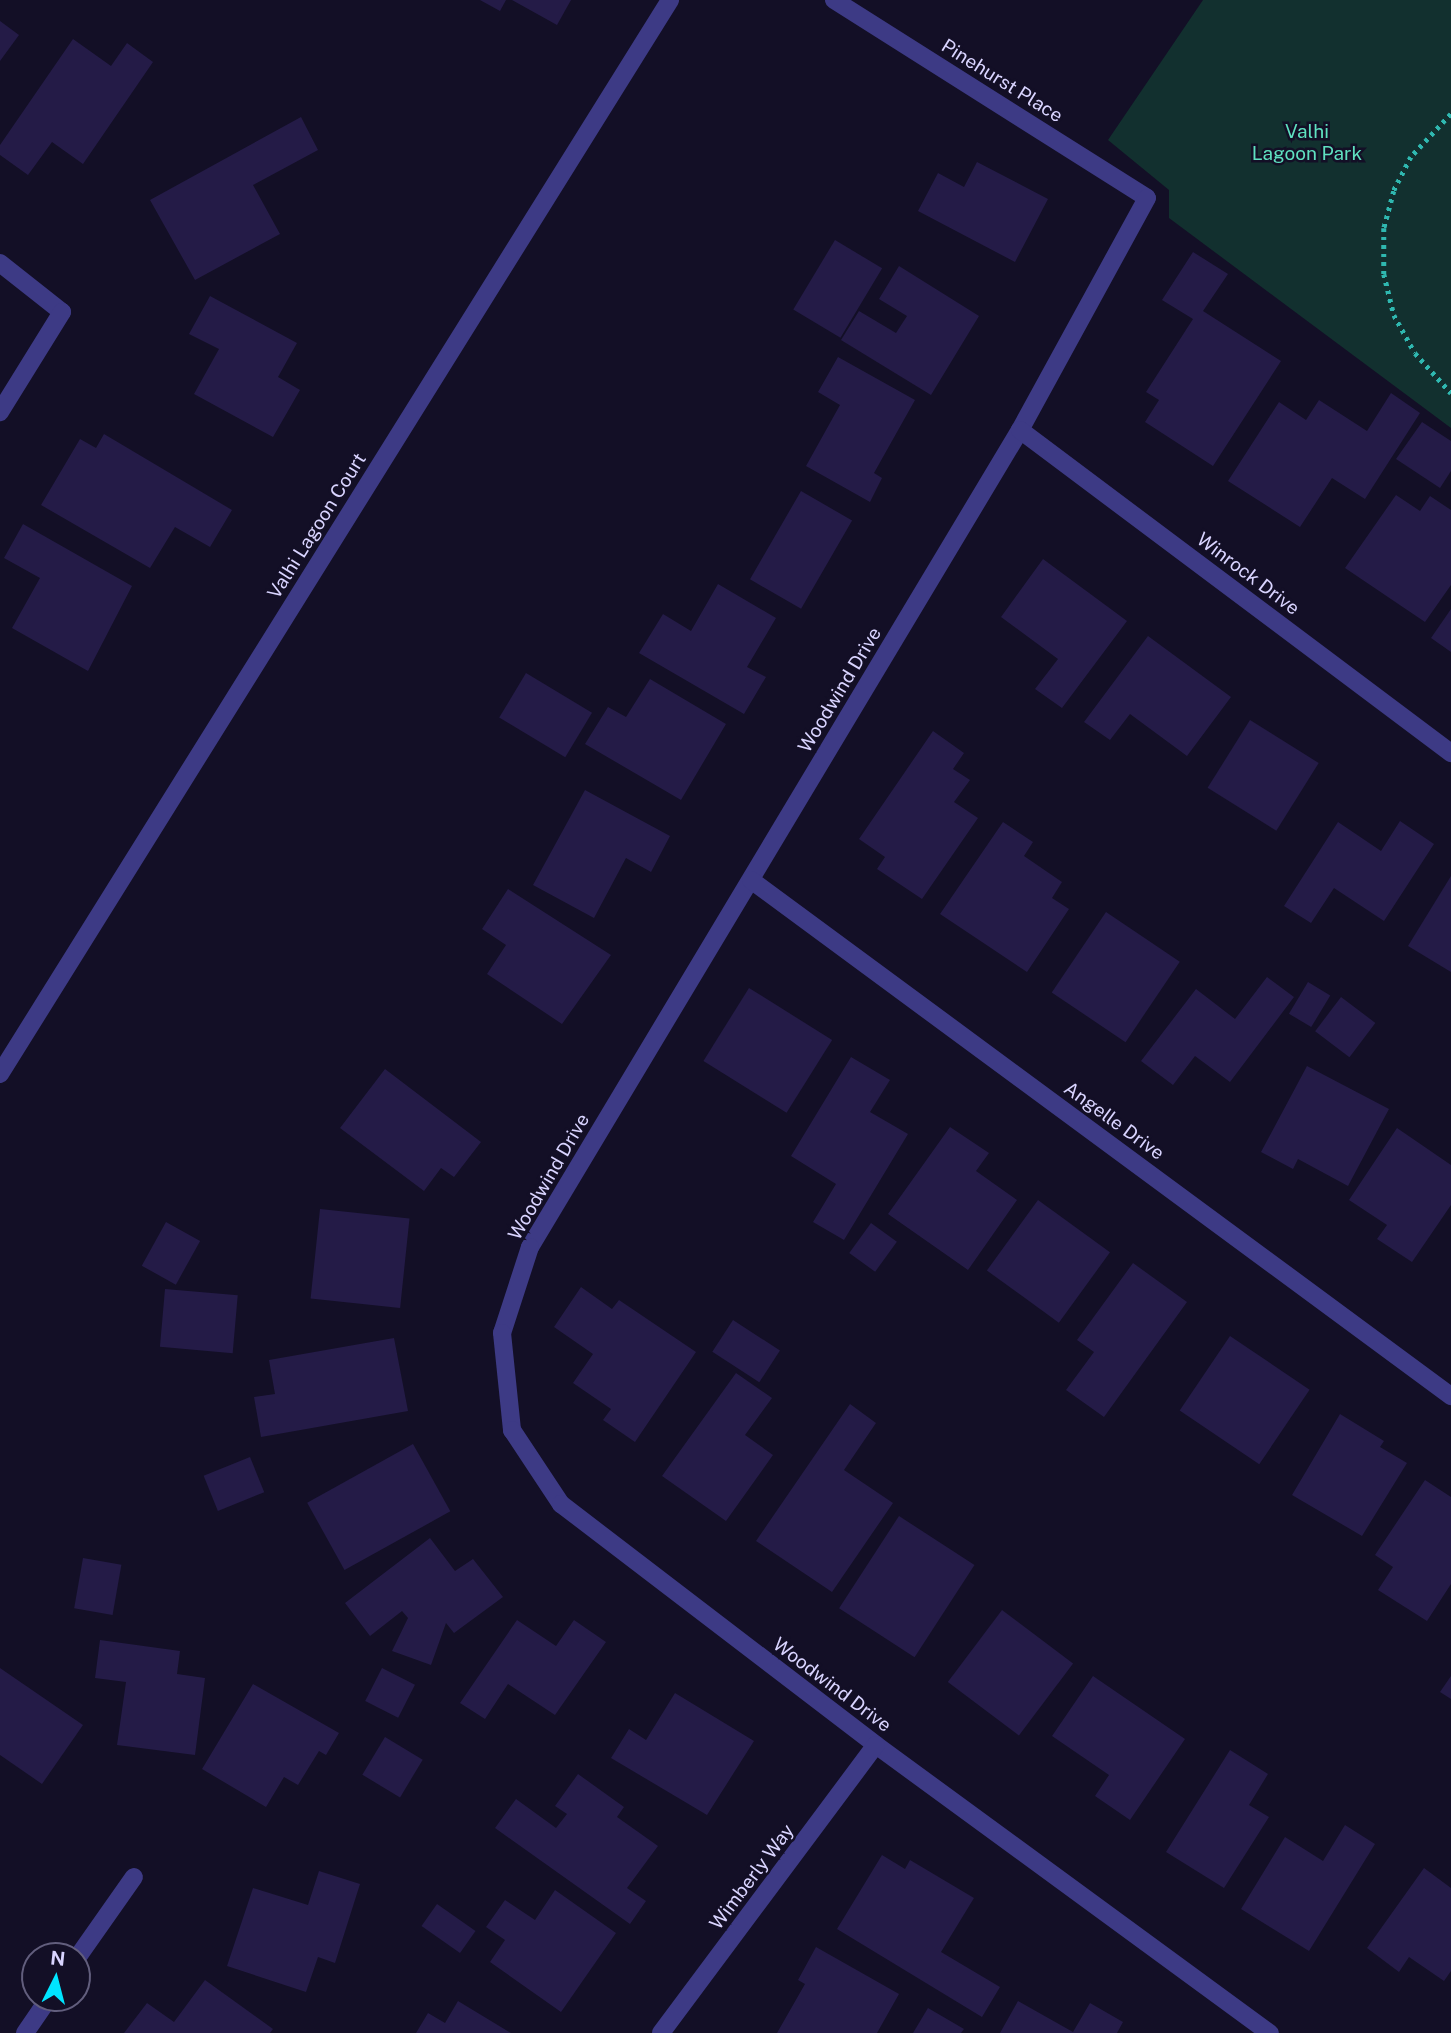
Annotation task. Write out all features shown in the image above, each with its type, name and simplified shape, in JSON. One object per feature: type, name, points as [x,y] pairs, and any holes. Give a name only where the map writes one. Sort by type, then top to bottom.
[{"type":"street","name":"Valhi Lagoon Court","points":[[0,1074],[670,0]]},
{"type":"street","name":"Pinehurst Place","points":[[834,0],[1147,198]]},
{"type":"street","name":"Woodwind Drive","points":[[1147,198],[1020,430],[530,1247],[502,1333],[512,1430],[561,1504],[876,1745],[1270,2033]]},
{"type":"street","points":[[0,263],[62,312],[0,412]]},
{"type":"street","name":"Winrock Drive","points":[[1020,430],[1451,752]]},
{"type":"street","name":"Angelle Drive","points":[[751,880],[1451,1396]]},
{"type":"street","name":"Wimberly Way","points":[[661,2033],[876,1745]]},
{"type":"street","points":[[88,1942],[134,1877]]},
{"type":"street","points":[[25,2033],[39,2012]]},
{"type":"path","points":[[1451,114],[1411,157],[1394,191],[1384,228],[1384,274],[1394,315],[1415,353],[1451,393]]},
{"type":"green space","name":"Valhi Lagoon Park","points":[[1203,0],[1451,0],[1451,428],[1169,218],[1169,190],[1108,140]]},
{"type":"building","points":[[480,0],[506,0],[500,11]]},
{"type":"building","points":[[512,0],[571,0],[557,25]]},
{"type":"building","points":[[0,21],[19,35],[0,61]]},
{"type":"building","points":[[73,39],[111,66],[127,43],[153,62],[83,164],[52,142],[28,175],[0,155],[0,145]]},
{"type":"building","points":[[301,117],[318,150],[253,185],[280,234],[195,280],[150,200]]},
{"type":"building","points":[[977,162],[1048,199],[1015,262],[918,211],[938,173],[964,187]]},
{"type":"building","points":[[835,240],[882,268],[840,338],[793,309]]},
{"type":"building","points":[[1193,252],[1228,274],[1203,311],[1281,361],[1213,466],[1145,422],[1159,400],[1146,392],[1193,319],[1162,300]]},
{"type":"building","points":[[899,266],[979,316],[931,395],[841,340],[859,311],[896,333],[907,316],[879,299]]},
{"type":"building","points":[[210,296],[297,343],[278,377],[300,390],[273,437],[194,394],[219,349],[189,334]]},
{"type":"building","points":[[838,357],[915,400],[874,473],[882,478],[870,502],[806,466],[840,405],[818,392]]},
{"type":"building","points":[[1391,393],[1420,413],[1365,499],[1332,478],[1300,527],[1228,481],[1279,402],[1306,420],[1319,400],[1367,431]]},
{"type":"building","points":[[1422,422],[1451,441],[1451,471],[1440,488],[1396,459]]},
{"type":"building","points":[[104,434],[232,510],[210,547],[175,527],[150,568],[41,505],[80,439],[96,448]]},
{"type":"building","points":[[801,491],[852,520],[801,609],[750,579]]},
{"type":"building","points":[[1396,495],[1420,511],[1430,496],[1451,510],[1451,585],[1425,622],[1345,568]]},
{"type":"building","points":[[23,524],[132,586],[88,671],[12,628],[40,578],[4,558]]},
{"type":"building","points":[[1043,559],[1127,621],[1062,708],[1035,689],[1058,659],[1001,617]]},
{"type":"building","points":[[718,584],[776,618],[747,667],[766,677],[744,714],[639,653],[663,614],[691,631]]},
{"type":"building","points":[[1451,609],[1451,652],[1431,638]]},
{"type":"building","points":[[1148,636],[1231,697],[1187,756],[1130,714],[1110,740],[1084,722]]},
{"type":"building","points":[[526,673],[592,713],[565,757],[499,718]]},
{"type":"building","points":[[650,679],[726,724],[681,800],[585,744],[608,707],[626,717]]},
{"type":"building","points":[[1250,720],[1319,763],[1276,831],[1208,788]]},
{"type":"building","points":[[933,731],[964,753],[953,769],[970,780],[954,802],[978,818],[922,899],[877,869],[885,857],[859,839]]},
{"type":"building","points":[[585,790],[670,836],[651,872],[626,858],[594,918],[533,885]]},
{"type":"building","points":[[1400,821],[1434,844],[1384,921],[1334,888],[1311,923],[1284,906],[1338,822],[1381,851]]},
{"type":"building","points":[[1003,822],[1033,842],[1024,856],[1062,882],[1052,898],[1069,909],[1027,972],[940,914]]},
{"type":"building","points":[[1451,876],[1451,972],[1408,946]]},
{"type":"building","points":[[508,889],[611,955],[562,1024],[487,974],[506,945],[482,929]]},
{"type":"building","points":[[1106,912],[1180,962],[1126,1042],[1052,992]]},
{"type":"building","points":[[1267,977],[1294,997],[1230,1082],[1195,1056],[1173,1085],[1141,1061],[1196,989],[1235,1019]]},
{"type":"building","points":[[1308,982],[1330,995],[1311,1027],[1289,1014]]},
{"type":"building","points":[[749,988],[832,1040],[787,1113],[703,1061]]},
{"type":"building","points":[[1341,997],[1375,1023],[1349,1057],[1315,1031]]},
{"type":"building","points":[[851,1057],[890,1080],[870,1112],[908,1134],[844,1240],[813,1222],[836,1184],[791,1156]]},
{"type":"building","points":[[1307,1066],[1389,1109],[1348,1186],[1298,1159],[1293,1169],[1261,1152]]},
{"type":"building","points":[[385,1069],[481,1142],[454,1177],[441,1168],[424,1191],[340,1128]]},
{"type":"building","points":[[950,1127],[989,1153],[976,1171],[1017,1200],[968,1270],[888,1214]]},
{"type":"building","points":[[1397,1128],[1451,1165],[1451,1205],[1412,1262],[1377,1239],[1387,1225],[1349,1200]]},
{"type":"building","points":[[1038,1200],[1110,1252],[1059,1323],[987,1270]]},
{"type":"building","points":[[320,1209],[410,1218],[400,1308],[311,1299]]},
{"type":"building","points":[[166,1222],[200,1241],[176,1285],[142,1266]]},
{"type":"building","points":[[871,1223],[897,1242],[875,1272],[849,1253]]},
{"type":"building","points":[[1133,1263],[1187,1302],[1104,1417],[1066,1390],[1094,1352],[1077,1340]]},
{"type":"building","points":[[581,1287],[612,1309],[619,1300],[696,1352],[635,1442],[603,1420],[611,1409],[573,1383],[593,1354],[554,1327]]},
{"type":"building","points":[[165,1289],[238,1295],[233,1353],[160,1347]]},
{"type":"building","points":[[733,1320],[780,1350],[759,1382],[712,1352]]},
{"type":"building","points":[[1230,1336],[1310,1390],[1259,1464],[1180,1411]]},
{"type":"building","points":[[394,1338],[408,1411],[261,1437],[254,1397],[275,1394],[269,1360]]},
{"type":"building","points":[[736,1373],[772,1398],[745,1435],[773,1455],[726,1521],[662,1476]]},
{"type":"building","points":[[850,1404],[876,1423],[844,1470],[893,1503],[832,1592],[756,1541]]},
{"type":"building","points":[[1340,1414],[1384,1441],[1380,1447],[1407,1463],[1362,1536],[1292,1495]]},
{"type":"building","points":[[413,1444],[450,1511],[345,1570],[307,1503]]},
{"type":"building","points":[[250,1457],[264,1492],[218,1511],[204,1476]]},
{"type":"building","points":[[1425,1480],[1451,1497],[1451,1584],[1427,1621],[1378,1590],[1393,1567],[1375,1555]]},
{"type":"building","points":[[899,1516],[974,1565],[915,1657],[839,1608]]},
{"type":"building","points":[[430,1538],[455,1571],[473,1559],[503,1597],[454,1633],[446,1623],[431,1665],[392,1651],[408,1618],[402,1611],[370,1636],[345,1603]]},
{"type":"building","points":[[83,1558],[121,1565],[113,1615],[74,1608]]},
{"type":"building","points":[[1002,1610],[1073,1664],[1019,1735],[948,1682]]},
{"type":"building","points":[[517,1620],[556,1646],[574,1620],[606,1642],[555,1715],[508,1684],[485,1719],[460,1703]]},
{"type":"building","points":[[100,1640],[180,1651],[177,1674],[205,1678],[195,1755],[117,1745],[126,1682],[95,1678]]},
{"type":"building","points":[[0,1668],[83,1725],[42,1784],[0,1755]]},
{"type":"building","points":[[382,1668],[415,1685],[398,1718],[365,1701]]},
{"type":"building","points":[[1093,1676],[1185,1739],[1130,1820],[1095,1796],[1109,1775],[1052,1736]]},
{"type":"building","points":[[1451,1676],[1451,1699],[1440,1692]]},
{"type":"building","points":[[253,1684],[339,1733],[326,1755],[319,1751],[298,1785],[284,1777],[266,1807],[202,1769]]},
{"type":"building","points":[[675,1693],[754,1741],[707,1815],[611,1758],[629,1729],[646,1740]]},
{"type":"building","points":[[385,1737],[423,1760],[400,1797],[362,1775]]},
{"type":"building","points":[[1230,1750],[1268,1774],[1249,1805],[1269,1817],[1224,1888],[1166,1852]]},
{"type":"building","points":[[578,1774],[624,1807],[617,1817],[658,1846],[627,1888],[646,1901],[630,1924],[495,1828],[516,1799],[556,1828],[567,1814],[555,1806]]},
{"type":"building","points":[[1345,1825],[1375,1844],[1309,1951],[1241,1909],[1285,1837],[1323,1861]]},
{"type":"building","points":[[882,1855],[905,1869],[910,1860],[974,1898],[941,1952],[1000,1987],[982,2017],[837,1929]]},
{"type":"building","points":[[1424,1868],[1451,1888],[1451,1971],[1444,1981],[1409,1957],[1399,1972],[1367,1948]]},
{"type":"building","points":[[319,1871],[360,1884],[335,1963],[318,1957],[306,1992],[227,1966],[253,1888],[308,1905]]},
{"type":"building","points":[[555,1890],[616,1933],[561,2012],[490,1962],[505,1940],[486,1927],[505,1900],[535,1920]]},
{"type":"building","points":[[437,1904],[476,1931],[460,1953],[422,1926]]},
{"type":"building","points":[[816,1947],[899,1994],[877,2033],[777,2033],[805,1984],[798,1980]]},
{"type":"building","points":[[205,1980],[273,2029],[270,2033],[124,2033],[147,2003],[174,2022]]},
{"type":"building","points":[[458,2001],[511,2033],[416,2033],[428,2013],[445,2023]]},
{"type":"building","points":[[1018,2001],[1073,2032],[1090,2003],[1123,2022],[1117,2033],[1000,2033]]},
{"type":"building","points":[[928,2008],[964,2029],[961,2033],[913,2033]]}]
